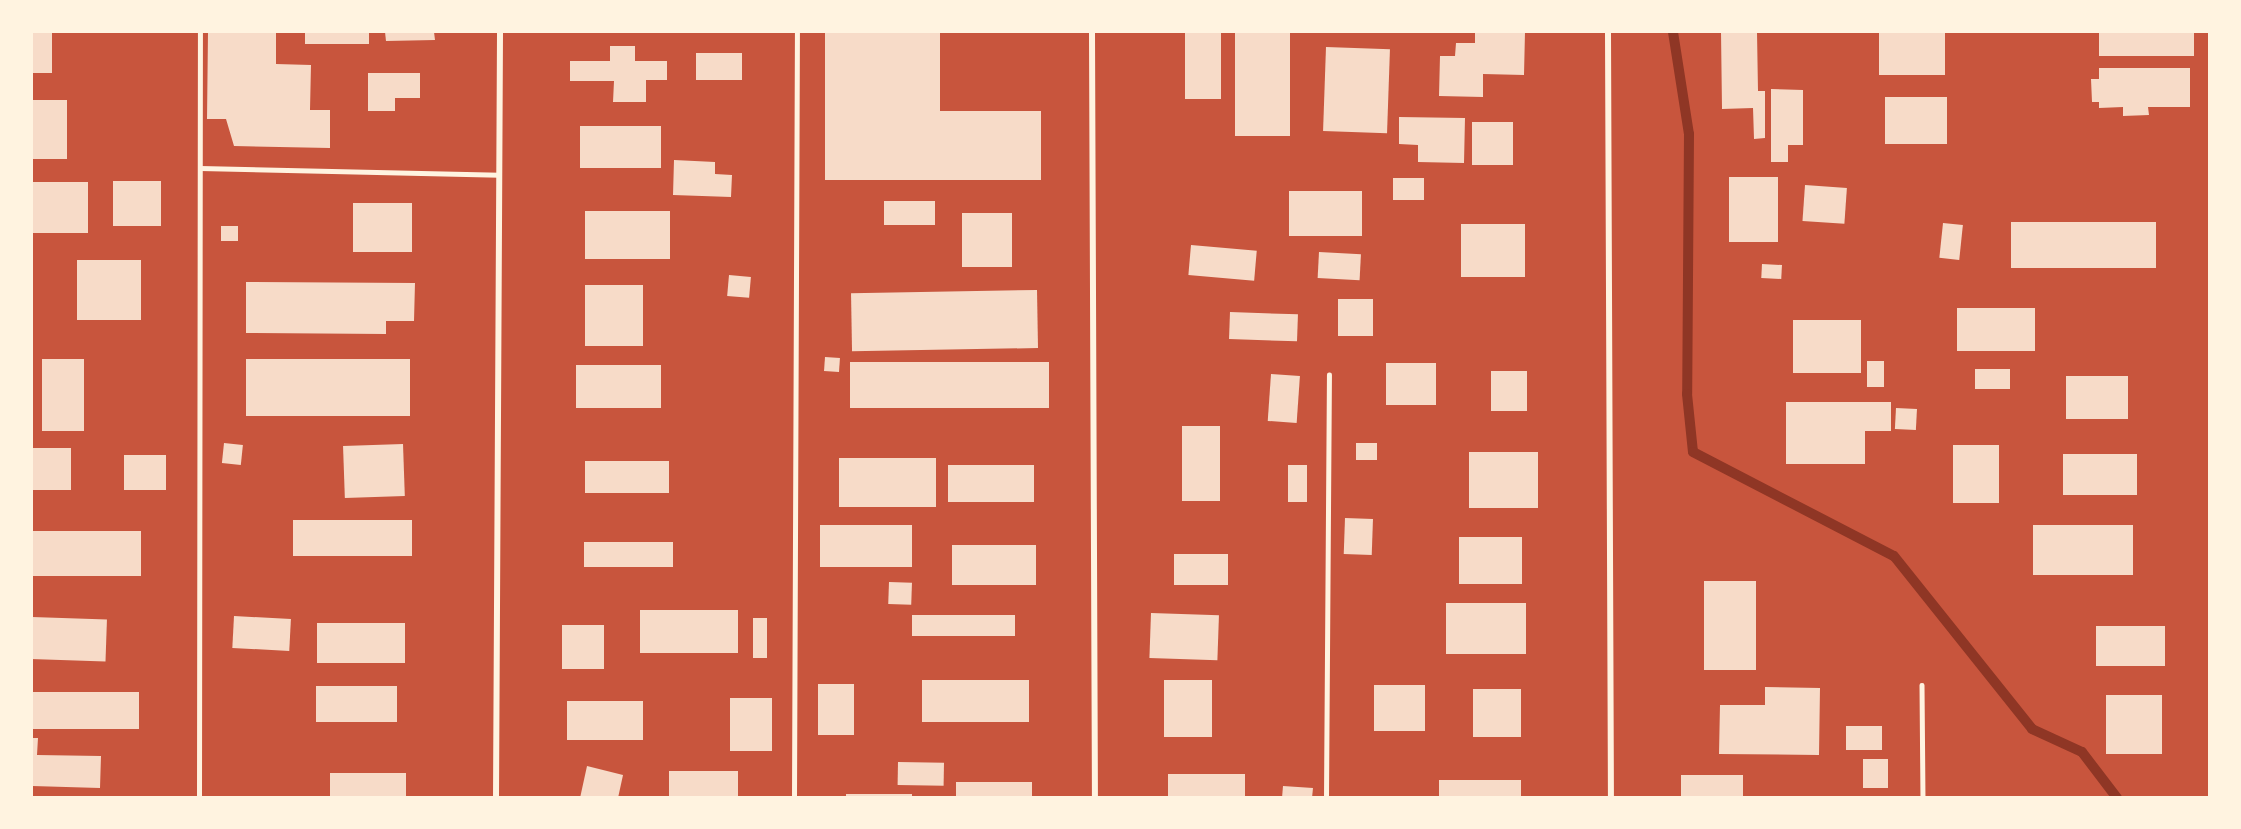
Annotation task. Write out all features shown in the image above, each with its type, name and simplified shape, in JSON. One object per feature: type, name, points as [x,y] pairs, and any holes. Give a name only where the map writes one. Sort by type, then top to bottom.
[{"type":"street","points":[[496,798],[500,32]]},
{"type":"street","points":[[1092,32],[1095,798]]},
{"type":"street","points":[[1608,32],[1611,798]]},
{"type":"lane","points":[[199,798],[200,32]]},
{"type":"lane","points":[[794,798],[797,32]]},
{"type":"lane","points":[[200,168],[499,175]]},
{"type":"lane","points":[[1326,798],[1329,375]]},
{"type":"lane","points":[[1922,685],[1923,798]]},
{"type":"building","points":[[32,32],[52,32],[52,73],[32,73]]},
{"type":"building","points":[[208,32],[276,32],[276,64],[311,65],[310,110],[330,110],[330,148],[234,146],[226,119],[207,119]]},
{"type":"building","points":[[305,32],[369,32],[369,44],[305,44]]},
{"type":"building","points":[[385,32],[434,32],[435,40],[386,41]]},
{"type":"building","points":[[825,32],[940,32],[940,111],[1041,111],[1041,180],[825,180]]},
{"type":"building","points":[[1185,32],[1221,32],[1221,99],[1185,99]]},
{"type":"building","points":[[1235,32],[1290,32],[1290,136],[1235,136]]},
{"type":"building","points":[[1475,32],[1525,32],[1524,75],[1483,74],[1483,97],[1439,96],[1440,56],[1455,56],[1456,43],[1475,43]]},
{"type":"building","points":[[1721,32],[1757,32],[1758,91],[1765,91],[1765,138],[1754,139],[1753,108],[1722,109]]},
{"type":"building","points":[[1879,32],[1945,32],[1945,75],[1879,75]]},
{"type":"building","points":[[2099,32],[2194,32],[2194,56],[2099,56]]},
{"type":"building","points":[[610,46],[635,46],[635,61],[667,61],[667,80],[646,80],[646,102],[613,102],[614,81],[570,81],[570,61],[610,61]]},
{"type":"building","points":[[1326,47],[1390,49],[1387,133],[1323,131]]},
{"type":"building","points":[[696,53],[742,53],[742,80],[696,80]]},
{"type":"building","points":[[2099,68],[2190,68],[2190,107],[2148,107],[2149,115],[2123,116],[2123,107],[2099,108],[2099,102],[2092,102],[2091,79],[2099,79]]},
{"type":"building","points":[[368,73],[420,73],[420,98],[395,98],[395,111],[368,111]]},
{"type":"building","points":[[1771,89],[1803,90],[1803,145],[1788,145],[1788,162],[1771,162]]},
{"type":"building","points":[[1885,97],[1947,97],[1947,144],[1885,144]]},
{"type":"building","points":[[32,100],[67,100],[67,159],[32,159]]},
{"type":"building","points":[[1399,117],[1465,118],[1464,163],[1418,162],[1418,145],[1399,144]]},
{"type":"building","points":[[1472,122],[1513,122],[1513,165],[1472,165]]},
{"type":"building","points":[[580,126],[661,126],[661,168],[580,168]]},
{"type":"building","points":[[674,160],[715,162],[715,174],[732,175],[731,197],[673,195]]},
{"type":"building","points":[[1729,177],[1778,177],[1778,242],[1729,242]]},
{"type":"building","points":[[1393,178],[1424,178],[1424,200],[1393,200]]},
{"type":"building","points":[[113,181],[161,181],[161,226],[113,226]]},
{"type":"building","points":[[32,182],[88,182],[88,233],[32,233]]},
{"type":"building","points":[[1805,185],[1847,188],[1844,224],[1802,221]]},
{"type":"building","points":[[1289,191],[1362,191],[1362,236],[1289,236]]},
{"type":"building","points":[[884,201],[935,201],[935,225],[884,225]]},
{"type":"building","points":[[353,203],[412,203],[412,252],[353,252]]},
{"type":"building","points":[[585,211],[670,211],[670,259],[585,259]]},
{"type":"building","points":[[962,213],[1012,213],[1012,267],[962,267]]},
{"type":"building","points":[[2011,222],[2156,222],[2156,268],[2011,268]]},
{"type":"building","points":[[1943,223],[1963,225],[1959,260],[1939,258]]},
{"type":"building","points":[[1461,224],[1525,224],[1525,277],[1461,277]]},
{"type":"building","points":[[221,226],[238,226],[238,241],[221,241]]},
{"type":"building","points":[[1191,245],[1257,251],[1254,281],[1188,275]]},
{"type":"building","points":[[1319,252],[1361,254],[1360,280],[1318,278]]},
{"type":"building","points":[[77,260],[141,260],[141,320],[77,320]]},
{"type":"building","points":[[1762,264],[1782,265],[1781,279],[1761,278]]},
{"type":"building","points":[[729,275],[751,277],[749,298],[727,296]]},
{"type":"building","points":[[246,282],[415,283],[414,321],[386,321],[386,334],[246,333]]},
{"type":"building","points":[[585,285],[643,285],[643,346],[585,346]]},
{"type":"building","points":[[1037,290],[1038,348],[852,351],[851,293]]},
{"type":"building","points":[[1338,299],[1373,299],[1373,336],[1338,336]]},
{"type":"building","points":[[1957,308],[2035,308],[2035,351],[1957,351]]},
{"type":"building","points":[[1230,312],[1298,314],[1297,341],[1229,339]]},
{"type":"building","points":[[1793,320],[1861,320],[1861,373],[1793,373]]},
{"type":"building","points":[[825,357],[840,358],[839,372],[824,371]]},
{"type":"building","points":[[42,359],[84,359],[84,431],[42,431]]},
{"type":"building","points":[[246,359],[410,359],[410,416],[246,416]]},
{"type":"building","points":[[1867,361],[1884,361],[1884,387],[1867,387]]},
{"type":"building","points":[[850,362],[1049,362],[1049,408],[850,408]]},
{"type":"building","points":[[1386,363],[1436,363],[1436,405],[1386,405]]},
{"type":"building","points":[[576,365],[661,365],[661,408],[576,408]]},
{"type":"building","points":[[1975,369],[2010,369],[2010,389],[1975,389]]},
{"type":"building","points":[[1491,371],[1527,371],[1527,411],[1491,411]]},
{"type":"building","points":[[1271,374],[1300,376],[1297,423],[1268,421]]},
{"type":"building","points":[[2066,376],[2128,376],[2128,419],[2066,419]]},
{"type":"building","points":[[1786,402],[1891,402],[1891,431],[1865,431],[1865,464],[1786,464]]},
{"type":"building","points":[[1896,408],[1917,409],[1916,430],[1895,429]]},
{"type":"building","points":[[1182,426],[1220,426],[1220,501],[1182,501]]},
{"type":"building","points":[[224,443],[243,445],[241,465],[222,463]]},
{"type":"building","points":[[1356,443],[1377,443],[1377,460],[1356,460]]},
{"type":"building","points":[[403,444],[405,496],[345,498],[343,446]]},
{"type":"building","points":[[1953,445],[1999,445],[1999,503],[1953,503]]},
{"type":"building","points":[[32,448],[71,448],[71,490],[32,490]]},
{"type":"building","points":[[1469,452],[1538,452],[1538,508],[1469,508]]},
{"type":"building","points":[[2063,454],[2137,454],[2137,495],[2063,495]]},
{"type":"building","points":[[124,455],[166,455],[166,490],[124,490]]},
{"type":"building","points":[[839,458],[936,458],[936,507],[839,507]]},
{"type":"building","points":[[585,461],[669,461],[669,493],[585,493]]},
{"type":"building","points":[[948,465],[1034,465],[1034,502],[948,502]]},
{"type":"building","points":[[1288,465],[1307,465],[1307,502],[1288,502]]},
{"type":"building","points":[[1345,518],[1373,519],[1372,555],[1344,554]]},
{"type":"building","points":[[293,520],[412,520],[412,556],[293,556]]},
{"type":"building","points":[[820,525],[912,525],[912,567],[820,567]]},
{"type":"building","points":[[2033,525],[2133,525],[2133,575],[2033,575]]},
{"type":"building","points":[[32,531],[141,531],[141,576],[32,576]]},
{"type":"building","points":[[1459,537],[1522,537],[1522,584],[1459,584]]},
{"type":"building","points":[[584,542],[673,542],[673,567],[584,567]]},
{"type":"building","points":[[952,545],[1036,545],[1036,585],[952,585]]},
{"type":"building","points":[[1174,554],[1228,554],[1228,585],[1174,585]]},
{"type":"building","points":[[1704,581],[1756,581],[1756,670],[1704,670]]},
{"type":"building","points":[[889,582],[912,583],[911,605],[888,604]]},
{"type":"building","points":[[1446,603],[1526,603],[1526,654],[1446,654]]},
{"type":"building","points":[[640,610],[738,610],[738,653],[640,653]]},
{"type":"building","points":[[1151,613],[1219,615],[1217,660],[1149,658]]},
{"type":"building","points":[[912,615],[1015,615],[1015,636],[912,636]]},
{"type":"building","points":[[234,616],[291,619],[289,651],[232,648]]},
{"type":"building","points":[[32,617],[107,620],[105,662],[32,659]]},
{"type":"building","points":[[753,618],[767,618],[767,658],[753,658]]},
{"type":"building","points":[[317,623],[405,623],[405,663],[317,663]]},
{"type":"building","points":[[562,625],[604,625],[604,669],[562,669]]},
{"type":"building","points":[[2096,626],[2165,626],[2165,666],[2096,666]]},
{"type":"building","points":[[922,680],[1029,680],[1029,722],[922,722]]},
{"type":"building","points":[[1164,680],[1212,680],[1212,737],[1164,737]]},
{"type":"building","points":[[818,684],[854,684],[854,735],[818,735]]},
{"type":"building","points":[[1374,685],[1425,685],[1425,731],[1374,731]]},
{"type":"building","points":[[316,686],[397,686],[397,722],[316,722]]},
{"type":"building","points":[[1765,687],[1820,688],[1819,755],[1719,754],[1720,705],[1765,705]]},
{"type":"building","points":[[1473,689],[1521,689],[1521,737],[1473,737]]},
{"type":"building","points":[[32,692],[139,692],[139,729],[32,729]]},
{"type":"building","points":[[2106,695],[2162,695],[2162,754],[2106,754]]},
{"type":"building","points":[[730,698],[772,698],[772,751],[730,751]]},
{"type":"building","points":[[567,701],[643,701],[643,740],[567,740]]},
{"type":"building","points":[[1846,726],[1882,726],[1882,750],[1846,750]]},
{"type":"building","points":[[32,738],[38,738],[37,755],[101,756],[100,788],[32,786]]},
{"type":"building","points":[[1863,759],[1888,759],[1888,788],[1863,788]]},
{"type":"building","points":[[898,762],[944,763],[944,786],[898,785]]},
{"type":"building","points":[[587,766],[623,775],[618,798],[580,798]]},
{"type":"building","points":[[669,771],[738,771],[738,798],[669,798]]},
{"type":"building","points":[[330,773],[406,773],[406,798],[330,798]]},
{"type":"building","points":[[1168,774],[1245,774],[1245,798],[1168,798]]},
{"type":"building","points":[[1681,775],[1743,775],[1743,798],[1681,798]]},
{"type":"building","points":[[1439,780],[1521,780],[1521,798],[1439,798]]},
{"type":"building","points":[[956,782],[1032,782],[1032,798],[956,798]]},
{"type":"building","points":[[1283,786],[1313,788],[1312,798],[1282,798]]},
{"type":"building","points":[[846,794],[912,794],[912,798],[846,798]]},
{"type":"waterway","points":[[1673,32],[1689,134],[1687,394],[1693,452],[1894,556],[2032,729],[2082,752],[2117,798]]}]
